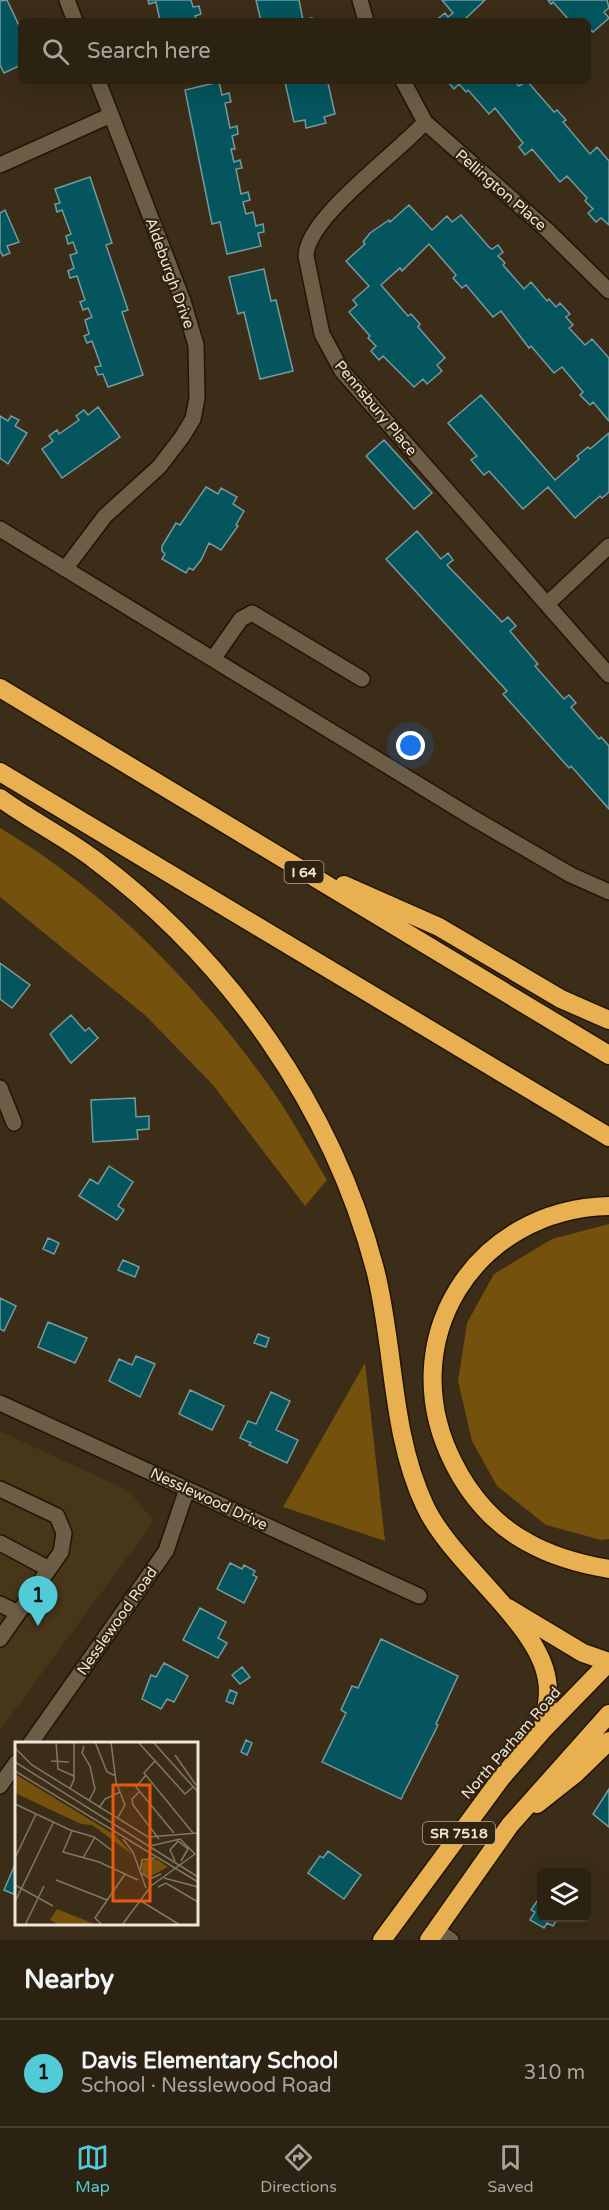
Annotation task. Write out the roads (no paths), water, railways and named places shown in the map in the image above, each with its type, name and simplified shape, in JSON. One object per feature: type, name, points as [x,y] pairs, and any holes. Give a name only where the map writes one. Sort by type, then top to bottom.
[{"type":"highway","name":"I 64","points":[[0,688],[609,1055]]},
{"type":"highway","points":[[0,772],[609,1137]]},
{"type":"highway","points":[[0,798],[95,860],[183,938],[252,1018],[300,1088],[338,1159],[368,1244],[377,1278],[411,1475],[426,1509],[441,1534],[504,1606],[535,1646],[546,1670],[548,1698],[542,1731]]},
{"type":"highway","points":[[272,853],[439,927],[561,999],[609,1020]]},
{"type":"highway","points":[[609,1206],[572,1209],[541,1218],[503,1239],[484,1255],[451,1299],[434,1350],[432,1377],[435,1410],[448,1452],[470,1491],[485,1509],[526,1542],[555,1556],[609,1569]]},
{"type":"highway","points":[[504,1606],[583,1653],[609,1662]]},
{"type":"highway","name":"North Parham Road","points":[[382,1940],[472,1815],[542,1731],[609,1662]]},
{"type":"highway","name":"SR 7518","points":[[439,1937],[510,1825],[609,1714]]},
{"type":"highway","points":[[510,1825],[575,1774],[609,1742]]},
{"type":"street","points":[[67,0],[74,18]]},
{"type":"street","points":[[360,0],[365,18]]},
{"type":"street","name":"Aldeburgh Drive","points":[[65,569],[105,516],[159,466],[182,437],[193,419],[197,398],[196,345],[183,301],[99,84]]},
{"type":"street","name":"Pellington Place","points":[[405,84],[425,122],[547,230],[609,291]]},
{"type":"street","points":[[0,165],[111,115]]},
{"type":"street","name":"Pennsbury Place","points":[[425,122],[406,144],[320,222],[306,244],[306,256],[322,334],[342,370],[609,675]]},
{"type":"street","points":[[0,529],[473,818],[571,875],[609,892]]},
{"type":"street","points":[[547,604],[609,546]]},
{"type":"street","points":[[213,659],[241,619],[252,614],[362,679]]},
{"type":"street","points":[[0,1088],[14,1123]]},
{"type":"street","name":"Nesslewood Drive","points":[[0,1403],[419,1596]]},
{"type":"street","points":[[0,1489],[57,1516],[64,1533],[61,1552],[0,1639]]},
{"type":"street","name":"Nesslewood Road","points":[[31,1742],[166,1551],[187,1489]]},
{"type":"street","points":[[0,1543],[49,1569]]},
{"type":"street","points":[[0,1605],[18,1613]]},
{"type":"street","points":[[0,1786],[15,1764]]},
{"type":"place","name":"Davis Elementary School","points":[[38,1626]]}]
